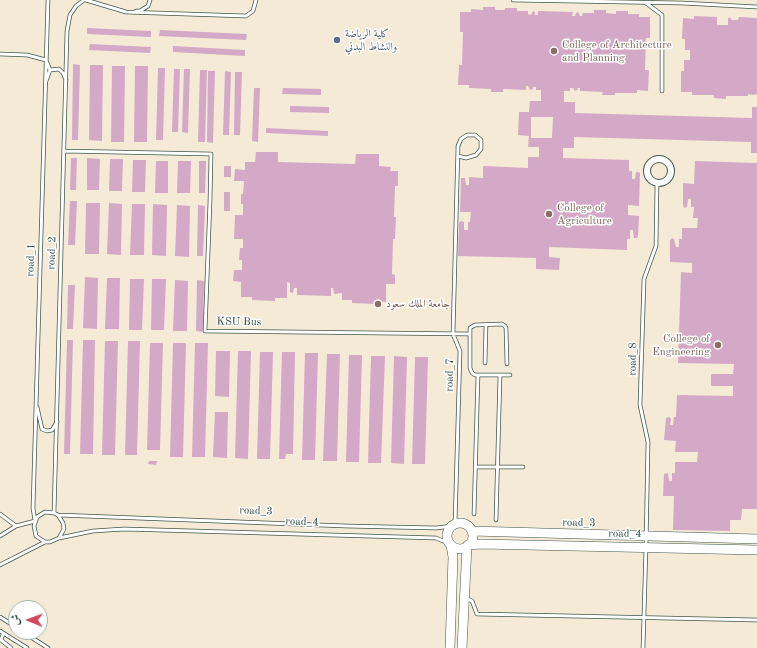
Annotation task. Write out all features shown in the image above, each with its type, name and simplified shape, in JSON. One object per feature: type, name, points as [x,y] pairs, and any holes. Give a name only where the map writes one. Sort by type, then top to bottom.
[{"type":"street","points":[[450,648],[453,557],[448,533],[454,525],[463,524],[472,531],[472,539],[468,546],[462,648]]},
{"type":"street","name":"road_3","points":[[472,531],[757,539]]},
{"type":"street","points":[[450,543],[458,548],[468,546]]},
{"type":"street","name":"road_4","points":[[468,546],[480,544],[757,550]]},
{"type":"lane","name":"road_1","points":[[35,521],[33,508],[48,0]]},
{"type":"lane","points":[[85,0],[126,12],[246,16],[253,10],[256,0]]},
{"type":"lane","name":"road_2","points":[[54,513],[67,31],[70,15],[76,6],[85,0]]},
{"type":"lane","points":[[126,12],[140,11],[148,6],[150,0]]},
{"type":"lane","points":[[513,0],[757,7]]},
{"type":"lane","points":[[646,3],[662,15],[662,91]]},
{"type":"lane","points":[[0,54],[27,55],[46,60],[50,70],[45,82]]},
{"type":"lane","points":[[50,70],[59,69],[63,73],[66,82]]},
{"type":"lane","name":"road_7","points":[[454,525],[460,356],[460,351],[453,334],[458,156],[459,142],[467,134],[480,140],[481,149],[476,155],[466,158],[458,156]]},
{"type":"lane","name":"KSU Bus","points":[[64,151],[211,154],[205,331],[470,334]]},
{"type":"lane","name":"road_8","points":[[643,648],[648,442],[640,405],[644,280],[656,246],[657,183]]},
{"type":"lane","points":[[486,325],[486,363]]},
{"type":"lane","points":[[506,364],[505,326],[472,326],[470,328],[470,368],[472,373],[478,375],[510,375]]},
{"type":"lane","points":[[474,514],[478,375]]},
{"type":"lane","points":[[496,520],[500,375]]},
{"type":"lane","points":[[36,401],[42,429],[47,431],[52,430],[57,422]]},
{"type":"lane","points":[[476,467],[523,467]]},
{"type":"lane","points":[[0,536],[16,526],[35,521],[45,512],[58,515],[64,528],[59,538],[50,542],[45,542],[0,565]]},
{"type":"lane","points":[[0,514],[16,526]]},
{"type":"lane","name":"road_3","points":[[58,515],[346,526],[436,528],[454,525]]},
{"type":"lane","points":[[35,521],[34,531],[36,536],[45,542]]},
{"type":"lane","name":"road_4","points":[[59,538],[93,531],[124,529],[436,538],[450,543]]},
{"type":"lane","points":[[464,597],[472,601],[477,614],[757,620]]},
{"type":"lane","points":[[11,648],[0,640],[2,632],[27,648]]},
{"type":"lane","points":[[36,640],[48,648]]},
{"type":"building","points":[[483,7],[495,7],[495,10],[517,8],[517,11],[528,11],[528,14],[531,15],[533,11],[535,12],[535,15],[538,15],[538,11],[573,12],[572,16],[575,16],[578,12],[580,16],[582,16],[583,13],[594,13],[594,10],[606,10],[606,13],[616,14],[616,11],[628,11],[628,14],[639,14],[639,17],[650,17],[650,38],[646,38],[645,70],[649,70],[648,91],[637,90],[637,93],[615,93],[615,95],[602,95],[603,92],[580,91],[580,88],[575,91],[573,88],[570,88],[570,91],[564,91],[564,102],[575,102],[575,113],[752,118],[752,107],[757,107],[757,153],[751,153],[751,142],[574,137],[574,148],[563,148],[563,158],[629,160],[629,171],[632,171],[632,179],[635,179],[636,172],[640,173],[639,206],[628,205],[628,215],[639,216],[638,236],[637,238],[634,238],[633,230],[630,230],[630,239],[627,239],[627,250],[549,247],[549,257],[560,258],[559,270],[536,269],[536,258],[458,256],[459,223],[461,221],[464,222],[464,230],[468,230],[468,222],[470,222],[471,212],[460,212],[461,178],[465,178],[466,185],[469,185],[469,177],[483,178],[483,166],[528,168],[528,157],[539,157],[539,147],[528,147],[529,136],[518,135],[519,112],[529,112],[530,101],[541,101],[541,90],[536,90],[536,87],[533,87],[533,89],[530,90],[528,86],[526,86],[526,90],[503,89],[503,92],[491,92],[491,89],[469,88],[469,85],[458,85],[459,65],[462,65],[463,32],[460,32],[460,12],[471,12],[471,9],[483,10]],"holes":[[[531,117],[553,117],[552,138],[531,138]]]},
{"type":"building","points":[[694,16],[717,17],[717,25],[728,25],[729,17],[732,20],[738,20],[739,17],[757,18],[757,94],[748,94],[748,96],[726,96],[726,99],[714,98],[714,95],[692,95],[692,92],[681,92],[681,71],[684,71],[684,60],[690,60],[690,50],[685,50],[685,39],[682,39],[683,18],[694,19]]},
{"type":"building","points":[[87,28],[151,31],[151,37],[87,34]]},
{"type":"building","points":[[160,30],[247,34],[246,40],[159,36]]},
{"type":"building","points":[[90,44],[151,47],[150,53],[89,50]]},
{"type":"building","points":[[173,46],[245,50],[245,56],[173,52]]},
{"type":"building","points":[[73,64],[80,65],[78,140],[72,140]]},
{"type":"building","points":[[90,65],[103,65],[102,141],[89,140]]},
{"type":"building","points":[[112,66],[125,66],[124,142],[111,142]]},
{"type":"building","points":[[135,66],[148,66],[147,142],[134,142]]},
{"type":"building","points":[[158,68],[165,68],[163,140],[156,140]]},
{"type":"building","points":[[174,69],[180,69],[178,132],[172,132]]},
{"type":"building","points":[[184,69],[190,69],[188,133],[182,132]]},
{"type":"building","points":[[200,70],[207,70],[205,142],[198,142]]},
{"type":"building","points":[[208,71],[215,71],[213,143],[207,142]]},
{"type":"building","points":[[225,71],[231,72],[229,135],[223,135]]},
{"type":"building","points":[[235,72],[242,72],[240,135],[234,135]]},
{"type":"building","points":[[254,88],[260,88],[258,142],[252,141]]},
{"type":"building","points":[[283,88],[321,89],[321,95],[282,94]]},
{"type":"building","points":[[290,106],[329,107],[329,113],[290,112]]},
{"type":"building","points":[[266,128],[328,131],[328,136],[266,133]]},
{"type":"building","points":[[256,152],[278,152],[278,162],[355,164],[356,154],[379,154],[379,166],[391,167],[390,171],[398,171],[398,186],[395,186],[394,217],[396,217],[395,239],[393,239],[392,274],[395,275],[395,284],[386,284],[386,302],[375,301],[375,304],[352,303],[352,300],[342,300],[342,293],[334,294],[333,288],[331,288],[331,296],[297,295],[297,288],[294,288],[293,293],[290,292],[290,283],[287,282],[287,298],[275,298],[275,301],[252,300],[252,297],[241,297],[241,282],[233,281],[234,270],[242,270],[242,260],[239,260],[240,248],[243,248],[243,239],[234,239],[235,215],[243,215],[241,194],[243,194],[244,181],[234,181],[235,169],[245,170],[245,162],[255,162]]},
{"type":"building","points":[[71,158],[77,158],[76,190],[70,190]]},
{"type":"building","points":[[87,158],[100,159],[99,190],[87,190]]},
{"type":"building","points":[[110,159],[123,159],[122,191],[109,191]]},
{"type":"building","points":[[133,160],[146,160],[145,192],[132,192]]},
{"type":"building","points":[[156,161],[168,161],[168,193],[155,193]]},
{"type":"building","points":[[178,161],[191,161],[190,193],[177,193]]},
{"type":"building","points":[[199,161],[206,161],[205,193],[199,193]]},
{"type":"building","name":"College of Engineering","points":[[695,161],[757,163],[757,509],[742,509],[741,520],[730,520],[730,531],[673,530],[674,496],[663,496],[664,474],[668,473],[669,481],[672,481],[672,473],[675,473],[675,462],[697,462],[698,452],[675,452],[676,441],[664,440],[666,418],[669,417],[671,419],[670,425],[673,425],[674,417],[676,417],[677,395],[733,396],[733,386],[711,386],[711,374],[733,374],[734,364],[678,363],[681,272],[692,273],[692,263],[670,262],[670,240],[672,238],[674,239],[676,247],[679,247],[679,239],[682,239],[682,228],[697,228],[698,218],[693,218],[694,207],[691,207],[691,199],[688,199],[687,207],[684,208],[683,205],[683,183],[694,184]]},
{"type":"building","points":[[224,166],[231,166],[231,177],[224,177]]},
{"type":"building","points":[[224,192],[230,192],[230,211],[224,211]]},
{"type":"building","points":[[70,201],[77,201],[75,245],[68,245]]},
{"type":"building","points":[[86,203],[100,203],[99,254],[85,254]]},
{"type":"building","points":[[109,203],[122,204],[121,255],[107,254]]},
{"type":"building","points":[[132,204],[145,204],[144,255],[130,255]]},
{"type":"building","points":[[153,204],[167,205],[166,256],[152,255]]},
{"type":"building","points":[[177,205],[190,206],[189,257],[175,256]]},
{"type":"building","points":[[198,205],[205,206],[203,256],[197,256]]},
{"type":"building","points":[[85,277],[98,278],[97,329],[83,328]]},
{"type":"building","points":[[107,278],[120,278],[119,329],[105,329]]},
{"type":"building","points":[[130,279],[144,279],[142,330],[129,330]]},
{"type":"building","points":[[152,279],[166,279],[164,330],[151,330]]},
{"type":"building","points":[[175,280],[188,281],[187,331],[173,331]]},
{"type":"building","points":[[197,280],[204,281],[203,332],[196,331]]},
{"type":"building","points":[[68,285],[75,285],[73,329],[67,329]]},
{"type":"building","points":[[67,340],[73,340],[70,454],[64,454]]},
{"type":"building","points":[[83,340],[95,340],[93,454],[80,454]]},
{"type":"building","points":[[105,341],[118,341],[115,455],[102,455]]},
{"type":"building","points":[[128,341],[140,341],[137,455],[125,455]]},
{"type":"building","points":[[150,343],[163,343],[160,450],[147,450]]},
{"type":"building","points":[[173,343],[186,343],[183,457],[170,457]]},
{"type":"building","points":[[195,343],[208,343],[205,457],[192,457]]},
{"type":"building","points":[[216,351],[230,351],[229,397],[215,396]]},
{"type":"building","points":[[238,351],[251,351],[248,459],[235,458]]},
{"type":"building","points":[[260,352],[273,352],[270,459],[257,459]]},
{"type":"building","points":[[282,352],[295,352],[293,454],[286,454],[285,459],[279,459]]},
{"type":"building","points":[[305,353],[318,353],[315,460],[302,460]]},
{"type":"building","points":[[327,354],[340,354],[337,461],[323,461]]},
{"type":"building","points":[[349,355],[362,355],[359,462],[346,462]]},
{"type":"building","points":[[371,356],[385,356],[381,463],[368,463]]},
{"type":"building","points":[[394,356],[407,357],[404,464],[391,463]]},
{"type":"building","points":[[415,357],[428,357],[425,464],[412,464]]},
{"type":"building","points":[[215,412],[228,412],[227,458],[213,457]]},
{"type":"building","points":[[149,461],[157,461],[156,465],[148,464]]},
{"type":"place","name":"كلية الرياضة والنشاط البدني","points":[[337,40]]},
{"type":"place","name":"College of Architecture and Planning","points":[[554,51]]},
{"type":"place","name":"College of Agriculture","points":[[549,214]]},
{"type":"place","name":"جامعة الملك سعود","points":[[378,304]]},
{"type":"place","name":"College of Engineering","points":[[718,345]]}]
